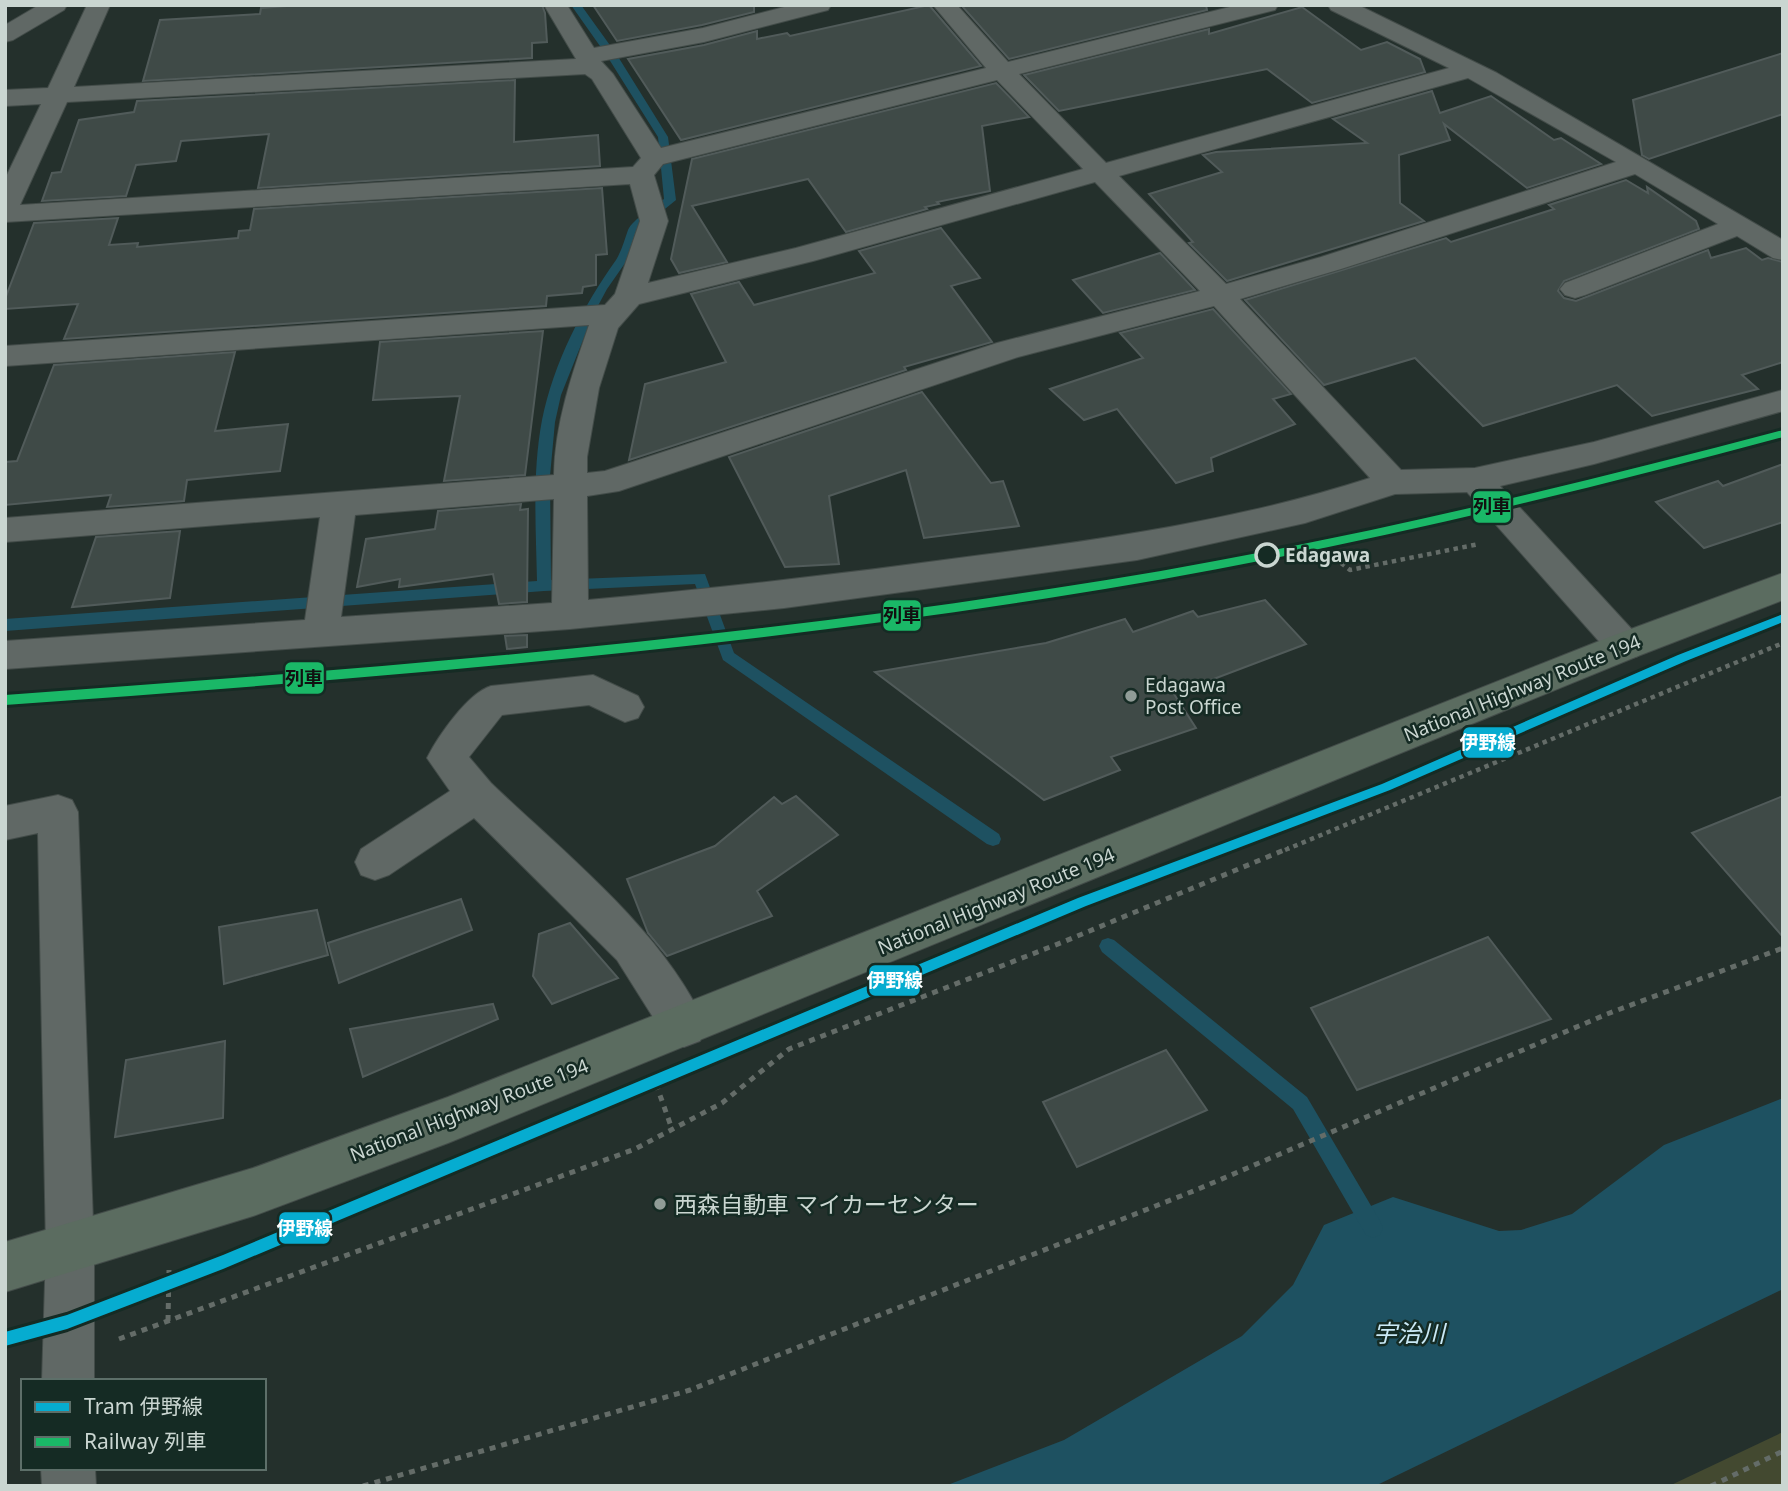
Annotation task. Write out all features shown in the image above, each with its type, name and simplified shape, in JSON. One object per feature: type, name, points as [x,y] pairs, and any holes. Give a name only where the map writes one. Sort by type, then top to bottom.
[{"type":"highway","name":"National Highway Route 194","points":[[5,1267],[253,1192],[448,1120],[1625,646],[1783,586]]},
{"type":"street","points":[[5,35],[56,5]]},
{"type":"street","points":[[5,208],[99,5]]},
{"type":"street","points":[[555,5],[588,61],[601,74],[648,166],[654,221],[622,306],[604,325],[583,388],[571,457],[569,486],[570,595]]},
{"type":"street","points":[[5,98],[588,61],[820,5]]},
{"type":"street","points":[[944,5],[1003,72],[1220,295],[1393,482]]},
{"type":"street","points":[[5,214],[648,166],[1267,5]]},
{"type":"street","points":[[1339,5],[1455,60],[1638,164],[1783,252]]},
{"type":"street","points":[[5,356],[622,306],[1469,70]]},
{"type":"street","points":[[5,530],[607,483],[1008,350],[1331,263],[1638,164]]},
{"type":"street","points":[[1575,289],[1738,226]]},
{"type":"street","points":[[5,655],[324,612],[570,595],[689,604],[1137,547],[1305,511],[1393,482],[1475,480],[1594,453],[1783,400]]},
{"type":"street","points":[[1475,480],[1625,646]]},
{"type":"street","points":[[324,612],[339,505]]},
{"type":"street","points":[[625,707],[593,690],[491,701],[446,758],[477,795],[632,946],[684,1026]]},
{"type":"street","points":[[375,862],[477,795]]},
{"type":"street","points":[[5,823],[58,812],[70,1249],[68,1369]]},
{"type":"path","points":[[1341,563],[1350,570],[1525,535]]},
{"type":"path","points":[[68,1369],[635,1149],[722,1103],[789,1049],[1062,942],[1783,643]]},
{"type":"path","points":[[363,1486],[690,1390],[1183,1195],[1607,1014],[1783,948]]},
{"type":"path","points":[[1712,1486],[1783,1451]]},
{"type":"green space","points":[[1783,1432],[1783,1486],[1669,1486]]},
{"type":"water","name":"宇治川","points":[[1783,1098],[1783,1289],[1375,1486],[945,1486],[1064,1440],[1242,1336],[1293,1285],[1324,1225],[1393,1197],[1499,1231],[1521,1230],[1572,1214],[1664,1145]]},
{"type":"building","points":[[300,5],[542,5],[547,42],[532,43],[532,58],[143,81],[160,20],[260,14],[261,8]]},
{"type":"building","points":[[593,5],[754,5],[754,12],[617,41]]},
{"type":"building","points":[[929,5],[981,66],[681,140],[628,59],[704,45],[757,31],[757,39],[787,33],[790,36]]},
{"type":"building","points":[[961,5],[1206,5],[1207,10],[1009,59]]},
{"type":"building","points":[[1302,7],[1361,50],[1387,42],[1420,59],[1425,72],[1312,103],[1267,69],[1059,111],[1024,75],[1209,29],[1209,34]]},
{"type":"building","points":[[1783,53],[1783,114],[1649,159],[1642,155],[1633,100]]},
{"type":"building","points":[[515,80],[514,142],[598,135],[600,166],[258,188],[269,134],[181,141],[176,161],[136,165],[126,196],[42,201],[52,173],[61,172],[79,120],[134,112],[137,101]]},
{"type":"building","points":[[996,83],[1029,117],[982,126],[990,191],[937,202],[939,204],[925,207],[927,209],[846,232],[808,179],[692,206],[727,262],[679,273],[671,259],[692,159]]},
{"type":"building","points":[[1432,91],[1440,113],[1491,96],[1554,140],[1561,138],[1601,164],[1527,188],[1444,124],[1450,140],[1399,155],[1400,203],[1424,221],[1227,281],[1189,243],[1193,242],[1149,194],[1222,172],[1203,155],[1367,143],[1333,119]]},
{"type":"building","points":[[1626,180],[1648,193],[1647,187],[1696,221],[1699,229],[1564,281],[1558,291],[1564,298],[1576,301],[1708,250],[1711,258],[1746,248],[1762,260],[1768,258],[1783,262],[1783,362],[1742,375],[1758,389],[1652,416],[1617,385],[1483,426],[1415,358],[1324,385],[1245,300],[1446,238],[1451,242],[1554,209],[1549,205]]},
{"type":"building","points":[[602,188],[607,254],[596,255],[596,285],[583,287],[582,293],[547,296],[546,306],[64,339],[78,304],[5,309],[5,299],[34,223],[118,218],[109,245],[138,243],[137,247],[238,238],[239,231],[250,230],[254,209]]},
{"type":"building","points":[[941,228],[980,278],[951,286],[992,342],[904,367],[906,370],[629,460],[645,384],[726,362],[691,294],[739,282],[754,305],[875,273],[859,251]]},
{"type":"building","points":[[1160,253],[1195,290],[1103,313],[1073,280]]},
{"type":"building","points":[[1213,309],[1291,394],[1273,399],[1295,424],[1211,458],[1213,471],[1176,483],[1117,409],[1084,420],[1050,389],[1143,358],[1120,333]]},
{"type":"building","points":[[543,331],[525,475],[444,481],[460,396],[373,400],[380,342]]},
{"type":"building","points":[[235,352],[215,431],[288,424],[280,471],[187,480],[184,501],[107,507],[111,495],[5,505],[5,462],[17,461],[54,365]]},
{"type":"building","points":[[922,392],[991,483],[1003,481],[1019,526],[924,538],[906,470],[829,496],[839,564],[785,567],[729,457]]},
{"type":"building","points":[[1783,464],[1783,522],[1704,548],[1656,502],[1718,481],[1723,486]]},
{"type":"building","points":[[521,504],[520,510],[528,509],[527,602],[499,604],[493,574],[399,587],[400,579],[357,587],[366,539],[435,529],[438,511]]},
{"type":"building","points":[[180,531],[170,598],[72,607],[96,537]]},
{"type":"building","points":[[1265,600],[1306,644],[1174,694],[1196,728],[1111,757],[1120,770],[1044,800],[875,672],[1046,643],[1125,619],[1133,632],[1193,611],[1198,617]]},
{"type":"building","points":[[527,635],[527,647],[507,649],[505,636]]},
{"type":"building","points":[[796,796],[838,835],[757,891],[772,916],[667,956],[648,933],[627,879],[715,846],[774,797],[782,804]]},
{"type":"building","points":[[1783,796],[1783,937],[1692,833]]},
{"type":"building","points":[[461,899],[472,930],[339,983],[328,943]]},
{"type":"building","points":[[317,910],[328,955],[224,984],[219,927]]},
{"type":"building","points":[[570,923],[618,978],[552,1004],[533,976],[539,934]]},
{"type":"building","points":[[1488,937],[1551,1019],[1357,1090],[1311,1008]]},
{"type":"building","points":[[493,1004],[498,1019],[363,1077],[350,1029]]},
{"type":"building","points":[[225,1041],[223,1118],[115,1137],[126,1060]]},
{"type":"building","points":[[1166,1050],[1207,1110],[1077,1167],[1043,1102]]},
{"type":"waterway","points":[[544,586],[543,476],[548,422],[554,395],[587,315],[601,288],[629,248],[634,229],[670,200],[663,137],[612,55],[576,5]]},
{"type":"waterway","points":[[544,586],[700,578],[728,656],[993,839]]},
{"type":"waterway","points":[[5,625],[544,586]]},
{"type":"waterway","points":[[1108,946],[1300,1103],[1373,1228]]},
{"type":"tram line","name":"伊野線","points":[[5,1339],[67,1322],[223,1262],[1082,902],[1386,787],[1682,658],[1783,618]]},
{"type":"rail line","name":"列車","points":[[5,700],[306,678],[605,650],[755,634],[1053,593],[1201,568],[1420,523],[1566,489],[1783,433]]},
{"type":"place","name":"Edagawa","points":[[1267,555]]},
{"type":"place","name":"Edagawa Post Office","points":[[1131,696]]},
{"type":"place","name":"西森自動車 マイカーセンター","points":[[660,1204]]}]
